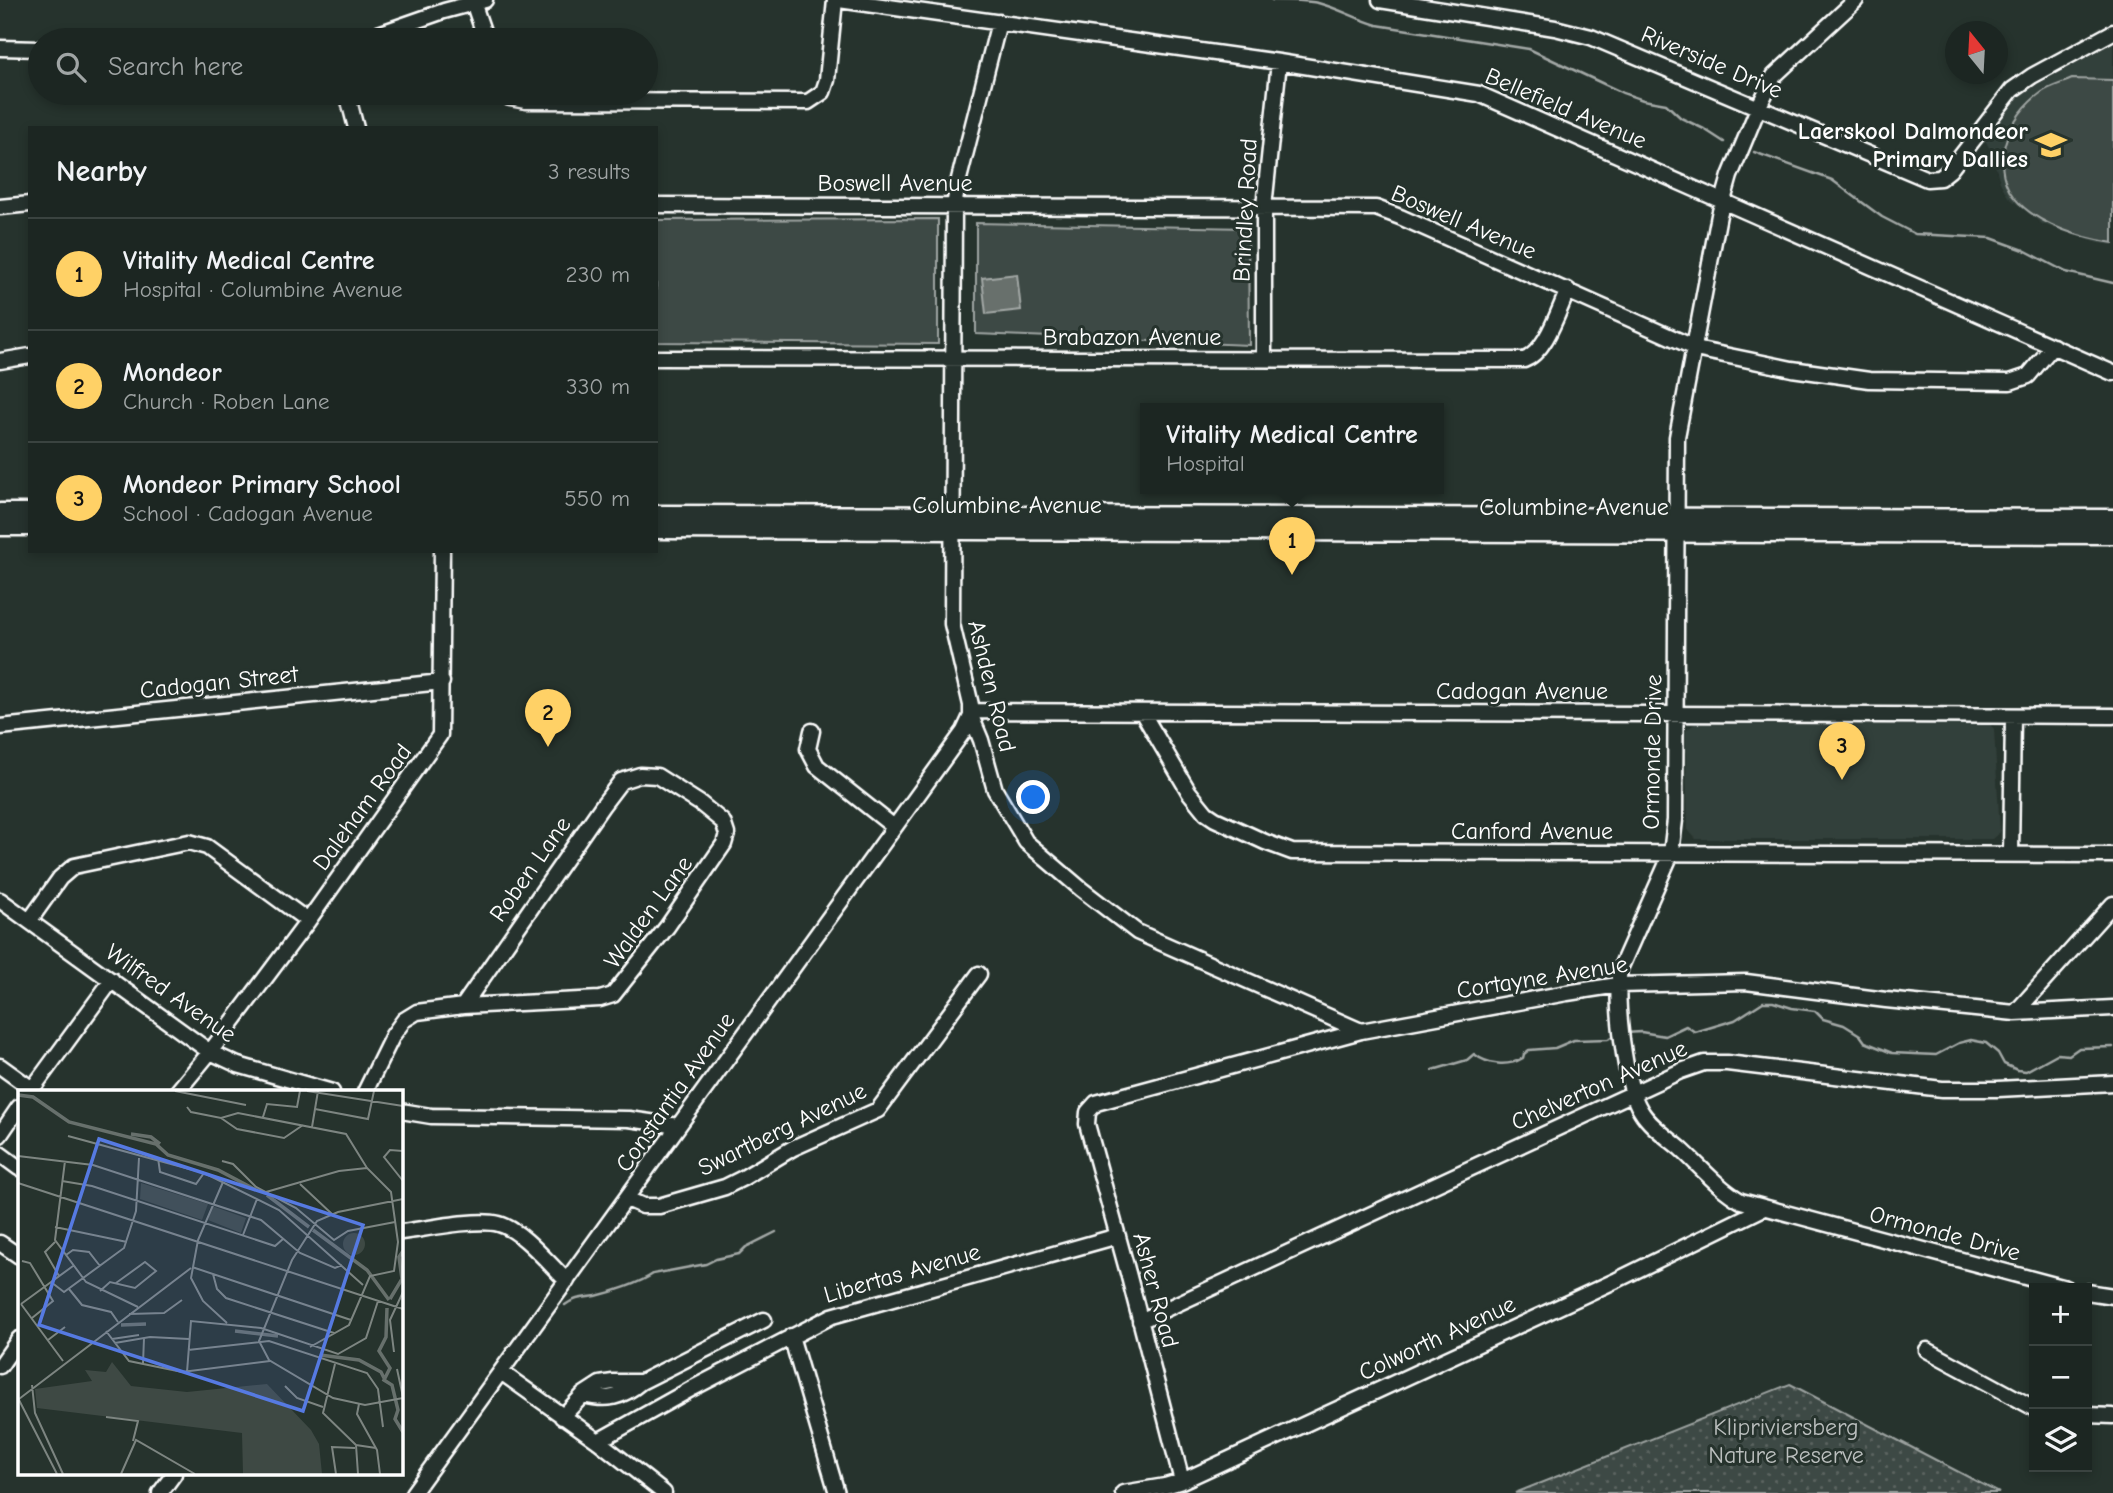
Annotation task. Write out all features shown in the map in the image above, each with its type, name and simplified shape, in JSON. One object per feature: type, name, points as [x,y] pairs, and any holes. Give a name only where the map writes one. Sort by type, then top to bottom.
[{"type":"main road","points":[[0,513],[28,513]]},
{"type":"main road","name":"Columbine Avenue","points":[[658,515],[779,522],[1490,525],[2057,526],[2113,519]]},
{"type":"main road","name":"Columbine Avenue","points":[[658,529],[779,522]]},
{"type":"main road","points":[[0,526],[28,526]]},
{"type":"main road","name":"Columbine Avenue","points":[[2057,526],[2113,534]]},
{"type":"street","name":"Bellefield Avenue","points":[[837,0],[1279,62],[1479,94],[2113,373]]},
{"type":"street","points":[[658,101],[808,102],[823,92],[827,80],[837,0]]},
{"type":"street","name":"Riverside Drive","points":[[1380,0],[1582,34],[1759,106],[1921,177],[1934,179],[1950,170],[2012,90],[2032,76],[2113,32]]},
{"type":"street","name":"Ormonde Drive","points":[[1856,0],[1780,69],[1759,106],[1722,201],[1677,438],[1675,820],[1671,854],[1620,969],[1618,985],[1622,1035],[1633,1094],[1639,1108],[1722,1188],[1741,1201],[2047,1283]]},
{"type":"street","points":[[397,28],[479,1],[484,28]]},
{"type":"street","name":"Ashden Road","points":[[999,22],[958,179],[954,206],[951,523],[952,624],[972,714],[995,790],[1017,830],[1038,853],[1137,932],[1361,1031]]},
{"type":"street","points":[[0,48],[28,49]]},
{"type":"street","name":"Brindley Road","points":[[1264,359],[1264,208],[1279,62]]},
{"type":"street","points":[[350,105],[355,126]]},
{"type":"street","points":[[0,207],[28,204]]},
{"type":"street","name":"Boswell Avenue","points":[[658,205],[1365,207],[1386,211],[1719,355],[1869,380],[2010,382],[2028,376],[2053,346]]},
{"type":"street","name":"Brabazon Avenue","points":[[658,358],[1524,360],[1531,358],[1542,345],[1568,290]]},
{"type":"street","points":[[0,361],[28,356]]},
{"type":"street","name":"Daleham Road","points":[[179,1090],[211,1052],[309,921],[438,740],[442,727],[442,553]]},
{"type":"street","name":"Cadogan Street","points":[[0,727],[442,682]]},
{"type":"street","name":"Cadogan Avenue","points":[[972,714],[1142,712],[2113,716]]},
{"type":"street","name":"Canford Avenue","points":[[1142,712],[1199,806],[1215,819],[1284,850],[1319,853],[2113,855]]},
{"type":"street","name":"Constantia Avenue","points":[[413,1493],[964,731],[972,714]]},
{"type":"street","points":[[2011,855],[2013,717]]},
{"type":"street","points":[[812,731],[808,749],[817,766],[894,827]]},
{"type":"street","name":"Walden Lane","points":[[366,1090],[382,1053],[404,1020],[417,1012],[429,1008],[600,999],[613,995],[622,986],[667,927],[727,837],[723,822],[701,804],[661,778],[646,775]]},
{"type":"street","name":"Roben Lane","points":[[463,1006],[616,786],[631,777],[646,775]]},
{"type":"street","points":[[30,920],[60,878],[74,866],[189,842],[207,847],[309,921]]},
{"type":"street","name":"Wilfred Avenue","points":[[0,900],[211,1052],[239,1065],[325,1090]]},
{"type":"street","points":[[2015,1013],[2113,904]]},
{"type":"street","name":"Swartberg Avenue","points":[[626,1199],[643,1206],[659,1206],[725,1187],[793,1148],[878,1110],[979,974]]},
{"type":"street","points":[[32,1090],[112,980]]},
{"type":"street","name":"Cortayne Avenue","points":[[1088,1112],[1101,1101],[1361,1031],[1618,985],[1745,982],[2015,1013],[2113,1008]]},
{"type":"street","name":"Chelverton Avenue","points":[[1140,1321],[1681,1071],[1711,1062],[1942,1089],[2113,1083]]},
{"type":"street","points":[[0,1066],[30,1090]]},
{"type":"street","points":[[0,1135],[18,1108]]},
{"type":"street","points":[[402,1111],[430,1115],[629,1119],[678,1126]]},
{"type":"street","name":"Asher Road","points":[[1088,1112],[1087,1124],[1182,1481]]},
{"type":"street","points":[[0,1154],[18,1167]]},
{"type":"street","name":"Colworth Avenue","points":[[1123,1493],[1182,1481],[1617,1280],[1764,1208]]},
{"type":"street","points":[[402,1232],[480,1223],[500,1224],[515,1232],[566,1281]]},
{"type":"street","name":"Libertas Avenue","points":[[598,1441],[791,1336],[847,1310],[1118,1236]]},
{"type":"street","points":[[0,1243],[18,1255]]},
{"type":"street","points":[[2092,1293],[2113,1296]]},
{"type":"street","points":[[562,1417],[583,1395],[609,1399],[630,1391],[641,1382],[764,1320]]},
{"type":"street","points":[[791,1336],[837,1493]]},
{"type":"street","points":[[0,1366],[18,1340]]},
{"type":"street","points":[[1927,1350],[2029,1405]]},
{"type":"street","points":[[501,1372],[598,1441],[664,1493]]},
{"type":"street","points":[[2092,1415],[2113,1416]]},
{"type":"street","points":[[160,1493],[173,1476]]},
{"type":"shaded area","name":"Laerskool Dalmondeor Primary Dallies","points":[[2113,43],[2113,245],[2098,243],[2042,224],[2008,197],[1985,140],[2019,95]]},
{"type":"shaded area","points":[[1017,274],[1021,310],[986,314],[982,278]]},
{"type":"shaded area","points":[[1701,719],[1986,720],[1994,729],[2000,832],[1992,839],[1696,839],[1688,830],[1685,731]]},
{"type":"green space","name":"Laerskool Dalmondeor Primary Dallies","points":[[2072,79],[2113,80],[2113,243],[2076,234],[2039,218],[2019,203],[2009,190],[2003,175],[2005,144],[2019,114],[2042,92]]},
{"type":"green space","points":[[938,219],[938,344],[658,342],[658,220]]},
{"type":"green space","points":[[976,223],[1248,228],[1249,345],[976,334]]},
{"type":"green space","name":"Klipriviersberg Nature Reserve","points":[[1790,1384],[1999,1493],[1515,1493]]},
{"type":"waterway","points":[[1272,0],[1318,3],[1377,25],[1529,49],[1623,93],[1666,104],[1681,118],[1724,142]]},
{"type":"waterway","points":[[1754,152],[1832,180],[1882,217],[1915,234],[1991,238],[2024,250],[2066,272],[2113,283]]},
{"type":"waterway","points":[[1626,1033],[1641,1032],[1665,1036],[1686,1026],[1695,1032],[1735,1020],[1763,1002],[1773,1002],[1815,1011],[1823,1019],[1844,1025],[1860,1035],[1865,1042],[1892,1053],[1936,1055],[1971,1040],[1986,1043],[1998,1053],[2004,1064],[2017,1070],[2026,1071],[2057,1054],[2069,1055],[2079,1048],[2113,1047]]},
{"type":"waterway","points":[[1433,1070],[1467,1060],[1474,1054],[1485,1061],[1505,1064],[1523,1058],[1529,1050],[1555,1048],[1574,1040],[1608,1039],[1616,1035]]},
{"type":"waterway","points":[[565,1305],[576,1299],[626,1287],[653,1274],[706,1264],[739,1254],[746,1247],[776,1232]]},
{"type":"place","name":"Laerskool Dalmondeor Primary Dallies","points":[[2051,145]]},
{"type":"place","name":"Vitality Medical Centre","points":[[1292,575]]},
{"type":"place","name":"Mondeor","points":[[548,747]]},
{"type":"place","name":"Mondeor Primary School","points":[[1842,780]]}]
